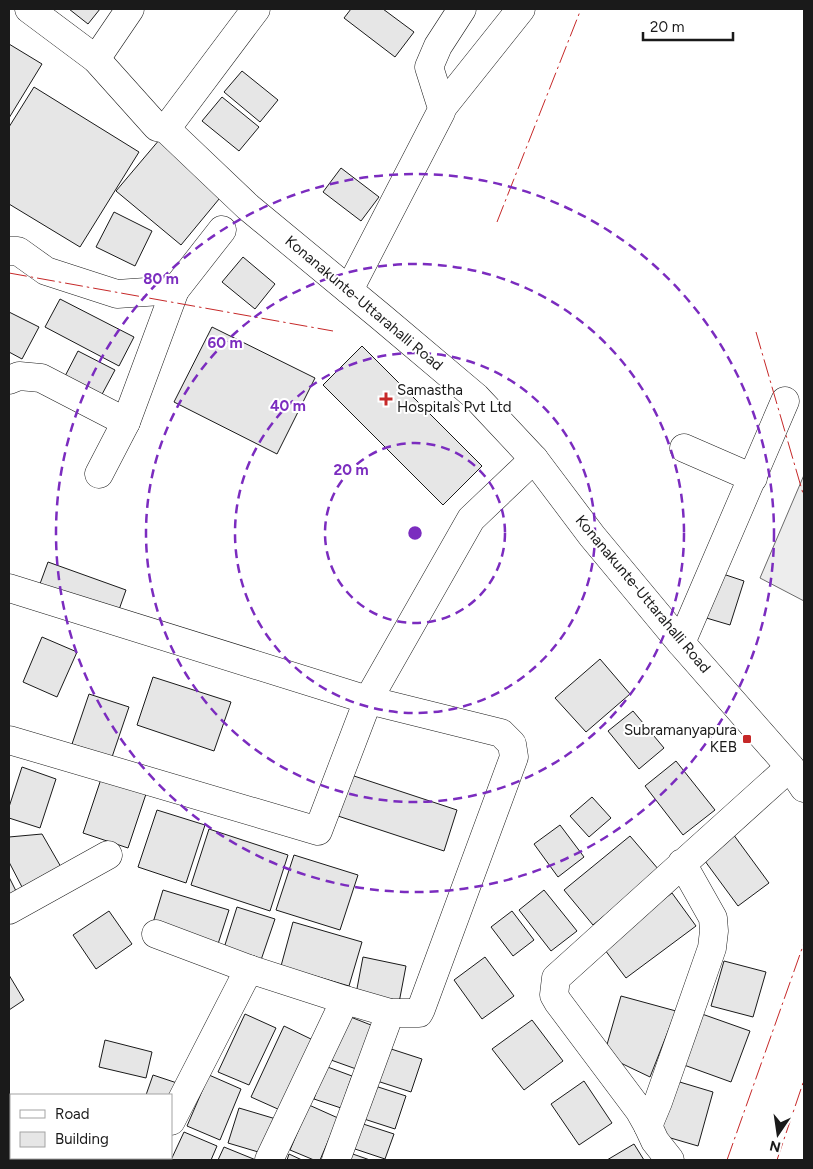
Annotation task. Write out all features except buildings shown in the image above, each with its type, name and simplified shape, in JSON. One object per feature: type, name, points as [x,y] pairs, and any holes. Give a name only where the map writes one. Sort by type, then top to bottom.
[{"type":"street","name":"Konanakunte-Uttarahalli Road","points":[[29,9],[96,59],[158,127],[166,129],[248,207],[476,397],[534,459],[592,536],[797,777]]},
{"type":"street","points":[[96,59],[130,9]]},
{"type":"street","points":[[166,129],[256,9]]},
{"type":"street","points":[[442,108],[429,67],[438,46],[462,9]]},
{"type":"street","points":[[349,290],[379,235],[401,186],[434,127],[442,108],[521,9]]},
{"type":"street","points":[[99,474],[126,422],[175,290],[222,230]]},
{"type":"street","points":[[9,251],[18,251],[46,271],[117,294],[175,290]]},
{"type":"street","points":[[9,380],[19,376],[41,378],[126,422]]},
{"type":"street","points":[[682,643],[785,401]]},
{"type":"street","points":[[684,448],[753,478]]},
{"type":"street","points":[[9,740],[318,830],[368,700],[470,519],[534,459]]},
{"type":"street","points":[[9,588],[368,700],[501,733],[512,744],[514,757],[418,1013],[390,1014],[249,969],[156,934]]},
{"type":"street","points":[[670,1160],[655,1141],[639,1110],[558,1002],[554,995],[556,978],[682,863],[797,777]]},
{"type":"street","points":[[9,910],[108,855]]},
{"type":"street","points":[[648,1126],[712,948],[713,918],[682,863]]},
{"type":"street","points":[[172,1119],[249,969]]},
{"type":"street","points":[[269,1160],[345,1000]]},
{"type":"street","points":[[336,1160],[390,1014]]},
{"type":"shaded area","points":[[804,475],[804,601],[760,578]]},
{"type":"power","points":[[497,222],[581,9]]},
{"type":"power","points":[[9,273],[333,331]]},
{"type":"power","points":[[756,332],[804,497]]},
{"type":"power","points":[[727,1160],[804,943]]},
{"type":"power","points":[[777,1160],[804,1080]]},
{"type":"place","name":"Samastha Hospitals Pvt Ltd","points":[[386,399]]},
{"type":"place","name":"Subramanyapura KEB","points":[[747,739]]}]
